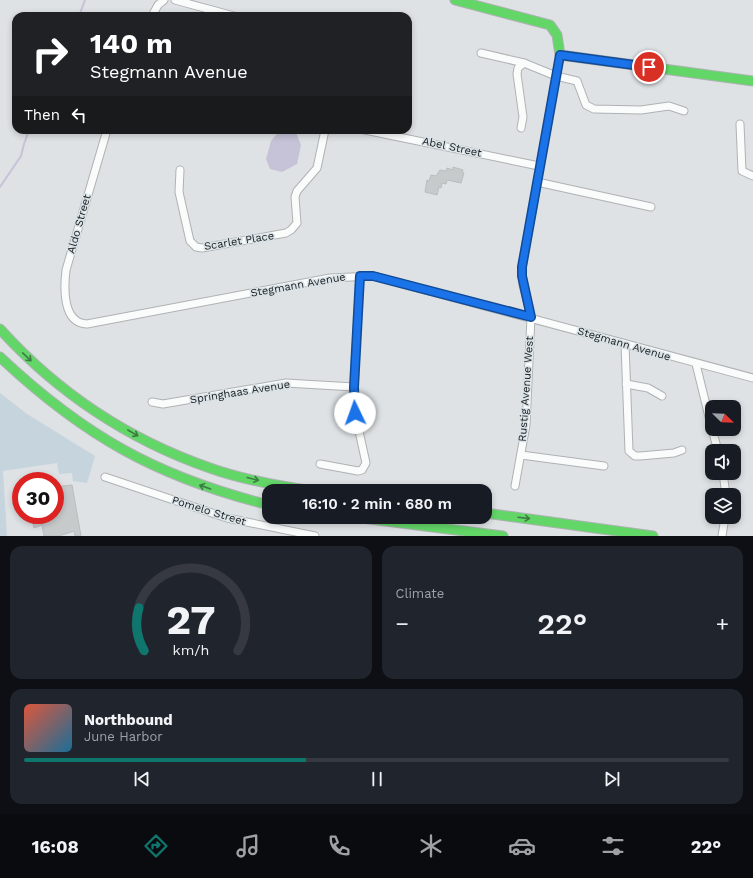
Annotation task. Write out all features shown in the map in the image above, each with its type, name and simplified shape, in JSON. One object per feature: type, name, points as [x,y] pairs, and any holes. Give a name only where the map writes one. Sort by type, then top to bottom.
[{"type":"main road","points":[[455,0],[550,25],[556,30],[559,37],[560,55],[753,81]]},
{"type":"main road","points":[[0,330],[39,368],[67,391],[135,434],[170,452],[210,468],[277,484]]},
{"type":"main road","points":[[0,357],[26,383],[57,409],[90,433],[125,453],[204,487],[262,503]]},
{"type":"main road","points":[[492,515],[653,536]]},
{"type":"main road","points":[[409,524],[503,536]]},
{"type":"street","points":[[154,12],[158,5],[164,0]]},
{"type":"street","points":[[175,0],[219,12]]},
{"type":"street","points":[[481,53],[524,63],[556,76],[577,81],[586,105],[594,109],[641,110],[669,106],[684,111]]},
{"type":"street","name":"Rustig Avenue West","points":[[515,486],[527,417],[531,317],[522,276],[522,267],[560,55]]},
{"type":"street","points":[[521,128],[523,117],[517,71],[524,63]]},
{"type":"street","points":[[740,124],[742,171],[753,176]]},
{"type":"street","name":"Aldo Street","points":[[73,319],[69,313],[65,282],[66,270],[106,134]]},
{"type":"street","name":"Scarlet Place","points":[[180,170],[179,192],[190,241],[196,247],[202,248],[286,233],[292,230],[298,220],[295,197],[300,186],[317,168],[324,134]]},
{"type":"street","name":"Abel Street","points":[[384,134],[539,166]]},
{"type":"street","points":[[537,182],[651,207]]},
{"type":"street","points":[[320,464],[358,471],[365,467],[366,463],[355,413],[354,387],[360,276]]},
{"type":"street","name":"Stegmann Avenue","points":[[73,319],[77,322],[86,324],[330,278],[373,276],[531,317],[696,364],[753,378]]},
{"type":"street","points":[[625,344],[629,448],[632,454],[635,456],[646,456],[674,453],[682,450]]},
{"type":"street","points":[[696,364],[705,401]]},
{"type":"street","name":"Springhaas Avenue","points":[[152,402],[163,404],[286,383],[354,387]]},
{"type":"street","points":[[626,384],[648,388],[662,396]]},
{"type":"street","points":[[521,455],[604,466]]},
{"type":"street","name":"Pomelo Street","points":[[105,477],[246,523],[315,536]]},
{"type":"street","points":[[722,536],[724,524]]},
{"type":"shaded area","points":[[277,134],[297,134],[301,145],[297,164],[282,172],[270,169],[266,159],[271,141]]},
{"type":"shaded area","points":[[0,393],[27,414],[95,456],[87,483],[73,481],[72,473],[64,474],[64,472],[59,472],[57,463],[3,471],[7,536],[0,536]]},
{"type":"building","points":[[453,167],[463,170],[462,172],[464,173],[461,183],[447,180],[446,184],[442,183],[441,188],[439,187],[437,195],[425,192],[427,180],[429,181],[431,175],[436,176],[440,170],[446,171],[447,168],[453,170]]},
{"type":"building","points":[[72,485],[81,536],[75,536],[74,531],[59,536],[44,536],[42,525],[34,528],[33,524],[64,524],[64,486]]},
{"type":"waterway","points":[[80,12],[85,0]]},
{"type":"waterway","points":[[0,187],[21,156],[28,134]]},
{"type":"traffic: fast","points":[[455,0],[550,25],[557,35],[560,55],[753,81]]},
{"type":"traffic: fast","points":[[0,329],[45,373],[96,412],[123,428],[180,457],[235,476],[270,484]]},
{"type":"traffic: fast","points":[[0,357],[62,410],[92,431],[124,450],[157,467],[192,481],[229,494],[262,503]]},
{"type":"traffic: fast","points":[[492,514],[653,536]]},
{"type":"traffic: fast","points":[[409,524],[503,536]]},
{"type":"route","points":[[355,413],[354,387],[360,276],[373,276],[531,317],[523,285],[522,267],[556,70],[560,55],[649,67]]}]
